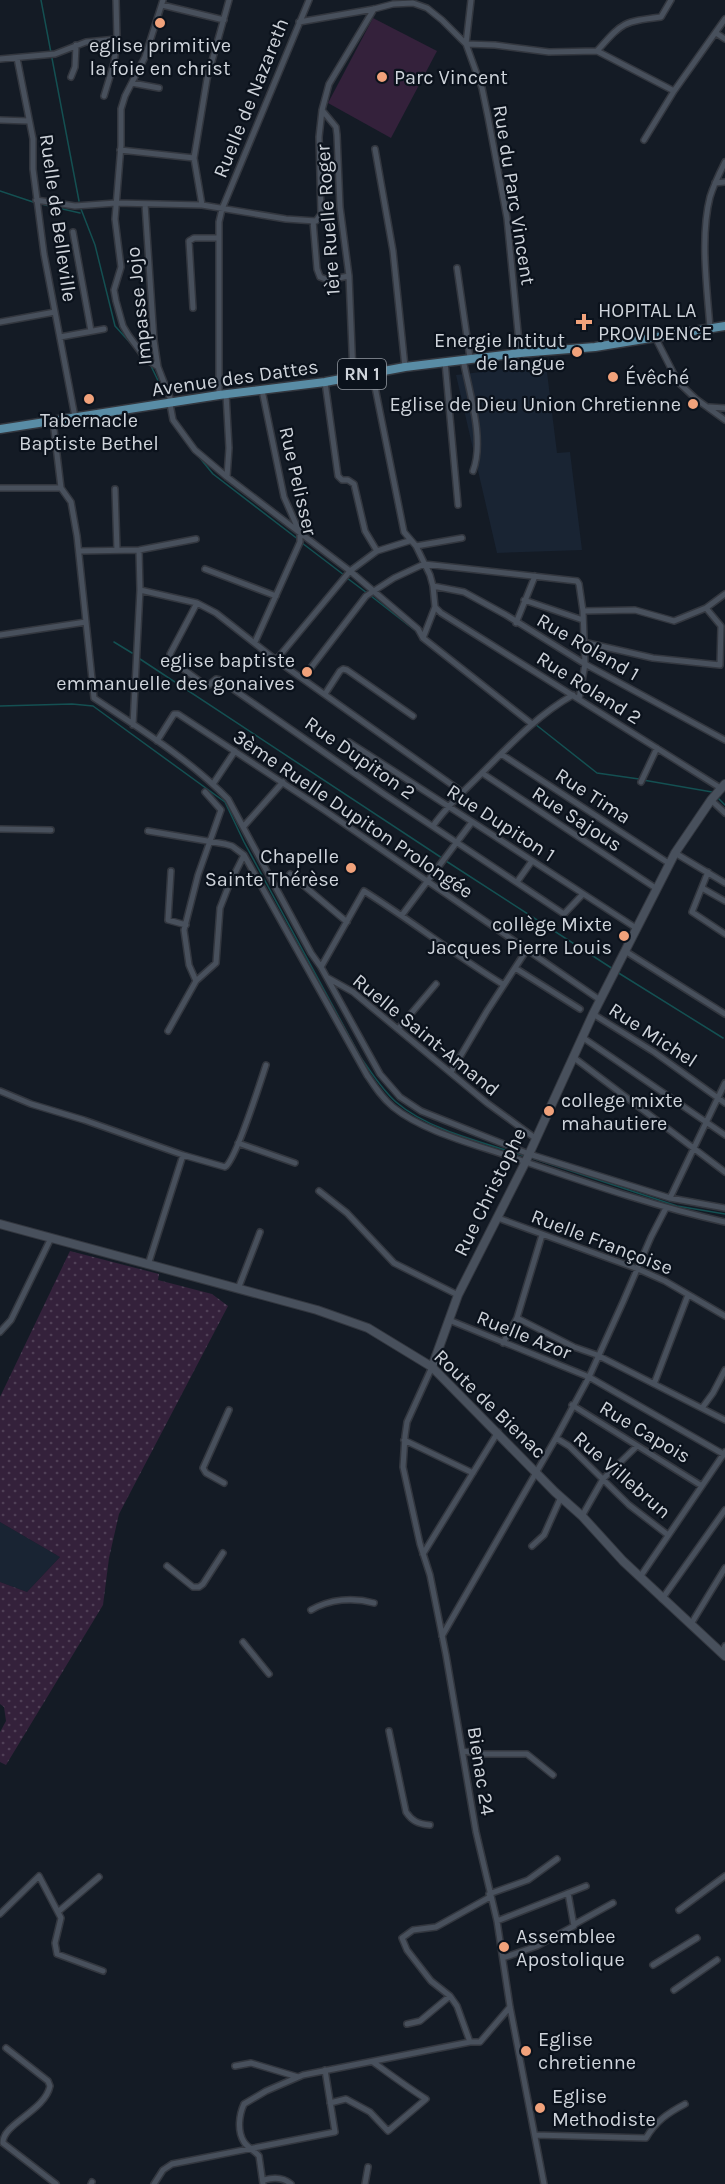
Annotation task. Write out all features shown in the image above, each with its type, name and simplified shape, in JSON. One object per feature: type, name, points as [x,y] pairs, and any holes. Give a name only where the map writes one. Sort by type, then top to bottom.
[{"type":"main road","name":"Avenue des Dattes","points":[[0,429],[325,382],[405,367],[520,353],[596,347],[725,326]]},
{"type":"main road","name":"Rue Christophe","points":[[432,1367],[458,1295],[525,1163],[582,1037],[636,928],[675,854],[711,800],[723,787]]},
{"type":"main road","name":"Route de Bienac","points":[[0,1224],[317,1311],[368,1328],[432,1367],[662,1599],[724,1651]]},
{"type":"street","points":[[104,96],[114,63],[117,39],[116,0]]},
{"type":"street","points":[[202,205],[194,158],[207,79],[229,0]]},
{"type":"street","name":"Ruelle de Nazareth","points":[[227,477],[229,448],[223,395],[218,238],[222,209],[309,0]]},
{"type":"street","points":[[466,44],[471,0]]},
{"type":"street","points":[[597,51],[617,28],[629,21],[661,17],[671,0]]},
{"type":"street","points":[[158,368],[148,361],[123,326],[114,290],[121,267],[117,243],[116,203],[121,109],[145,57],[162,2],[224,20]]},
{"type":"street","points":[[299,22],[393,4],[413,3],[427,8],[466,44],[549,52],[597,51],[674,91]]},
{"type":"street","points":[[37,202],[75,206],[116,203],[202,205],[264,216],[313,221],[318,219],[321,214],[319,137],[322,110],[329,84],[374,9]]},
{"type":"street","points":[[644,140],[674,91],[725,19]]},
{"type":"street","points":[[716,33],[725,39]]},
{"type":"street","points":[[0,59],[55,54],[86,42],[117,39]]},
{"type":"street","name":"Rue du Parc Vincent","points":[[466,44],[484,98],[505,207],[520,353]]},
{"type":"street","points":[[71,77],[75,67],[76,45]]},
{"type":"street","name":"Ruelle de Belleville","points":[[17,58],[33,139],[33,170],[37,202],[75,417]]},
{"type":"street","points":[[132,83],[159,88]]},
{"type":"street","name":"1ère Ruelle Roger","points":[[322,110],[336,127],[337,135],[340,207],[349,276],[353,375]]},
{"type":"street","points":[[0,120],[29,121]]},
{"type":"street","points":[[375,149],[393,251],[405,367]]},
{"type":"street","points":[[120,150],[194,158]]},
{"type":"street","points":[[710,328],[706,276],[706,230],[710,200],[725,162]]},
{"type":"street","points":[[715,183],[725,182]]},
{"type":"street","name":"Impasse Jojo","points":[[145,204],[158,368],[171,404],[173,420],[195,450],[350,571],[418,628],[423,638],[533,723]]},
{"type":"street","points":[[313,221],[317,269],[320,277],[328,280],[349,276]]},
{"type":"street","points":[[73,232],[91,331]]},
{"type":"street","points":[[193,308],[189,241],[194,238],[218,238]]},
{"type":"street","points":[[457,268],[466,359],[477,436],[477,459],[473,471]]},
{"type":"street","points":[[0,322],[55,312]]},
{"type":"street","points":[[60,337],[104,329]]},
{"type":"street","points":[[655,337],[678,382],[725,420]]},
{"type":"street","points":[[445,362],[458,505]]},
{"type":"street","points":[[372,372],[404,532],[409,541],[416,546],[434,586],[435,607],[423,638]]},
{"type":"street","points":[[325,382],[338,476],[354,484],[365,531],[377,551]]},
{"type":"street","name":"Rue Pelisser","points":[[255,642],[300,542],[300,533],[284,497],[262,390]]},
{"type":"street","points":[[707,407],[725,408]]},
{"type":"street","points":[[53,421],[61,488],[71,502],[79,551],[94,698],[157,741],[213,784],[228,799],[311,953],[380,1074],[400,1097],[421,1111],[529,1154],[670,1198],[725,1208]]},
{"type":"street","points":[[0,488],[61,488]]},
{"type":"street","points":[[115,489],[117,550]]},
{"type":"street","points":[[416,546],[462,538]]},
{"type":"street","points":[[79,551],[139,550],[196,539]]},
{"type":"street","points":[[276,660],[350,571],[377,551],[409,541]]},
{"type":"street","points":[[133,724],[140,590],[139,550]]},
{"type":"street","points":[[303,678],[366,596],[424,564],[578,582],[583,611],[585,664],[579,699]]},
{"type":"street","points":[[205,569],[276,596]]},
{"type":"street","points":[[516,623],[535,576]]},
{"type":"street","name":"Rue Roland 1","points":[[434,586],[464,592],[585,664],[725,740]]},
{"type":"street","points":[[140,590],[197,603],[216,613],[276,660],[462,792]]},
{"type":"street","points":[[583,611],[635,610],[674,621],[706,608],[725,594]]},
{"type":"street","points":[[524,600],[583,620]]},
{"type":"street","name":"Rue Dupiton 2","points":[[197,603],[170,654],[171,660],[205,686],[216,679],[220,680],[564,914],[583,894]]},
{"type":"street","name":"Rue Roland 2","points":[[435,607],[441,613],[723,787]]},
{"type":"street","points":[[583,642],[653,658],[723,665],[721,626],[706,608]]},
{"type":"street","points":[[0,635],[86,622]]},
{"type":"street","points":[[325,694],[343,669],[413,716]]},
{"type":"street","points":[[433,826],[448,806],[533,723],[573,695]]},
{"type":"street","name":"3ème Ruelle Dupiton Prolongée","points":[[157,741],[174,714],[178,714],[283,782],[600,1000]]},
{"type":"street","name":"Rue Dupiton 1","points":[[349,742],[636,928]]},
{"type":"street","points":[[642,779],[657,748]]},
{"type":"street","points":[[213,784],[235,751]]},
{"type":"street","name":"Rue Tima","points":[[501,754],[670,864]]},
{"type":"street","name":"Rue Sajous","points":[[482,773],[657,889]]},
{"type":"street","points":[[244,826],[283,782]]},
{"type":"street","points":[[196,981],[189,965],[184,930],[198,875],[221,810],[205,792]]},
{"type":"street","points":[[711,800],[725,813]]},
{"type":"street","points":[[402,915],[472,822]]},
{"type":"street","points":[[0,829],[51,830]]},
{"type":"street","points":[[148,831],[232,846],[244,855],[355,1055],[379,1093],[394,1108],[422,1124],[525,1163],[666,1208],[725,1222]]},
{"type":"street","points":[[675,854],[725,883]]},
{"type":"street","points":[[168,1031],[196,981],[216,963],[220,908],[244,855]]},
{"type":"street","points":[[517,882],[532,861]]},
{"type":"street","points":[[171,871],[168,920],[186,925]]},
{"type":"street","points":[[708,872],[692,912],[725,934]]},
{"type":"street","points":[[290,874],[347,922]]},
{"type":"street","points":[[702,888],[725,901]]},
{"type":"street","points":[[321,967],[364,891],[504,985]]},
{"type":"street","points":[[451,1072],[526,951]]},
{"type":"street","points":[[625,951],[725,1014]]},
{"type":"street","points":[[515,968],[580,1009]]},
{"type":"street","name":"Ruelle Saint-Amand","points":[[327,978],[353,992],[487,1103],[535,1138]]},
{"type":"street","points":[[398,1029],[436,984]]},
{"type":"street","name":"Rue Michel","points":[[593,1014],[654,1052],[725,1102]]},
{"type":"street","points":[[582,1037],[725,1135]]},
{"type":"street","points":[[573,1057],[725,1172]]},
{"type":"street","points":[[0,1091],[31,1104],[225,1167],[231,1161],[266,1065]]},
{"type":"street","points":[[670,1198],[725,1083]]},
{"type":"street","points":[[238,1143],[295,1162]]},
{"type":"street","points":[[148,1265],[183,1155]]},
{"type":"street","points":[[320,1191],[347,1213],[394,1263],[458,1295]]},
{"type":"street","points":[[442,1636],[589,1377],[651,1236],[666,1208]]},
{"type":"street","name":"Ruelle Françoise","points":[[498,1218],[638,1269],[665,1281],[725,1316]]},
{"type":"street","points":[[238,1289],[260,1232]]},
{"type":"street","points":[[503,1344],[517,1318],[542,1235]]},
{"type":"street","points":[[0,1332],[11,1320],[51,1238]]},
{"type":"street","points":[[654,1384],[688,1295]]},
{"type":"street","points":[[517,1318],[574,1347],[597,1355],[624,1371],[725,1420]]},
{"type":"street","name":"Ruelle Azor","points":[[448,1320],[589,1377],[725,1454]]},
{"type":"street","name":"Bienac 24","points":[[432,1367],[407,1422],[403,1467],[430,1575],[442,1636],[476,1832],[497,1921],[510,2007],[544,2184]]},
{"type":"street","points":[[702,1408],[725,1371]]},
{"type":"street","name":"Rue Capois","points":[[572,1405],[702,1486]]},
{"type":"street","points":[[224,1483],[209,1476],[203,1468],[229,1410]]},
{"type":"street","points":[[423,1554],[498,1432]]},
{"type":"street","name":"Rue Villebrun","points":[[556,1438],[569,1446],[629,1505],[668,1535]]},
{"type":"street","points":[[404,1440],[472,1473]]},
{"type":"street","points":[[582,1516],[603,1479],[637,1446]]},
{"type":"street","points":[[640,1576],[725,1454]]},
{"type":"street","points":[[532,1546],[544,1535],[561,1497]]},
{"type":"street","points":[[662,1599],[725,1510]]},
{"type":"street","points":[[167,1566],[196,1588],[203,1584],[223,1554]]},
{"type":"street","points":[[692,1624],[725,1568]]},
{"type":"street","points":[[311,1610],[337,1601],[358,1599],[374,1604]]},
{"type":"street","points":[[243,1642],[269,1674]]},
{"type":"street","points":[[389,1731],[406,1812],[411,1819],[420,1824],[430,1825]]},
{"type":"street","points":[[463,1751],[527,1754],[553,1775]]},
{"type":"street","points":[[470,2042],[458,2006],[450,1996],[431,1981],[407,1950],[402,1938],[413,1930],[436,1927],[490,1896],[528,1880],[557,1859]]},
{"type":"street","points":[[0,1914],[39,1876],[59,1911],[61,1922],[54,1947],[57,1954],[103,1971]]},
{"type":"street","points":[[679,1910],[725,1876]]},
{"type":"street","points":[[59,1911],[99,1877]]},
{"type":"street","points":[[497,1921],[586,1886]]},
{"type":"street","points":[[568,1893],[575,1924]]},
{"type":"street","points":[[503,1958],[537,1946],[614,1903]]},
{"type":"street","points":[[653,1965],[697,1938]]},
{"type":"street","points":[[674,1990],[717,1960]]},
{"type":"street","points":[[407,2024],[420,2021],[450,1996]]},
{"type":"street","points":[[291,2184],[284,2179],[264,2182],[259,2156],[245,2144],[241,2134],[239,2119],[244,2104],[298,2077],[355,2063],[480,2042],[510,2007]]},
{"type":"street","points":[[6,2048],[48,2081],[50,2086],[46,2097],[27,2116],[7,2130],[3,2143],[56,2184]]},
{"type":"street","points":[[330,2103],[346,2099],[361,2106],[388,2131],[426,2099],[403,2085],[399,2079],[373,2061]]},
{"type":"street","points":[[235,2066],[257,2064],[298,2077]]},
{"type":"street","points":[[154,2184],[163,2170],[172,2164],[335,2132],[325,2070]]},
{"type":"street","points":[[535,2135],[646,2138],[653,2126],[667,2113],[685,2104]]},
{"type":"street","points":[[365,2184],[368,2167]]},
{"type":"shaded area","name":"Parc Vincent","points":[[373,18],[437,51],[391,138],[328,103]]},
{"type":"shaded area","points":[[546,364],[557,453],[570,452],[582,550],[497,553],[456,375]]},
{"type":"shaded area","points":[[70,1251],[159,1274],[158,1280],[212,1294],[228,1306],[119,1514],[109,1558],[103,1605],[6,1765],[0,1762],[0,1732],[6,1721],[4,1707],[0,1704],[0,1582],[27,1592],[60,1557],[0,1522],[0,1397]]},
{"type":"shaded area","points":[[0,1522],[60,1557],[27,1592],[0,1582]]},
{"type":"waterway","points":[[41,0],[79,201]]},
{"type":"waterway","points":[[0,191],[36,203]]},
{"type":"waterway","points":[[41,204],[80,213]]},
{"type":"waterway","points":[[81,209],[95,245],[115,326],[134,347]]},
{"type":"waterway","points":[[150,364],[165,395]]},
{"type":"waterway","points":[[199,457],[213,474],[299,540]]},
{"type":"waterway","points":[[302,543],[344,575]]},
{"type":"waterway","points":[[347,578],[367,593]]},
{"type":"waterway","points":[[371,596],[417,632]]},
{"type":"waterway","points":[[114,642],[132,653]]},
{"type":"waterway","points":[[140,659],[442,858]]},
{"type":"waterway","points":[[0,706],[72,704],[93,706],[225,802],[244,842],[361,1058],[386,1092],[409,1112],[440,1128],[525,1156]]},
{"type":"waterway","points":[[535,724],[597,773],[639,779]]},
{"type":"waterway","points":[[643,780],[712,792]]},
{"type":"waterway","points":[[717,797],[725,805]]},
{"type":"waterway","points":[[446,861],[613,969]]},
{"type":"waterway","points":[[617,972],[723,1038]]},
{"type":"waterway","points":[[532,1158],[677,1206],[725,1214]]},
{"type":"place","name":"eglise primitive la foie en christ","points":[[160,23]]},
{"type":"place","name":"Parc Vincent","points":[[382,77]]},
{"type":"place","name":"HOPITAL LA PROVIDENCE","points":[[584,322]]},
{"type":"place","name":"Energie Intitut de langue","points":[[577,352]]},
{"type":"place","name":"Évêché","points":[[613,377]]},
{"type":"place","name":"Tabernacle Baptiste Bethel","points":[[89,399]]},
{"type":"place","name":"Eglise de Dieu Union Chretienne","points":[[693,404]]},
{"type":"place","name":"eglise baptiste emmanuelle des gonaives","points":[[307,672]]},
{"type":"place","name":"Chapelle Sainte Thérèse","points":[[351,868]]},
{"type":"place","name":"collège Mixte Jacques Pierre Louis","points":[[624,936]]},
{"type":"place","name":"college mixte mahautiere","points":[[549,1111]]},
{"type":"place","name":"Assemblee Apostolique","points":[[504,1947]]},
{"type":"place","name":"Eglise chretienne","points":[[526,2051]]},
{"type":"place","name":"Eglise Methodiste","points":[[540,2108]]}]
